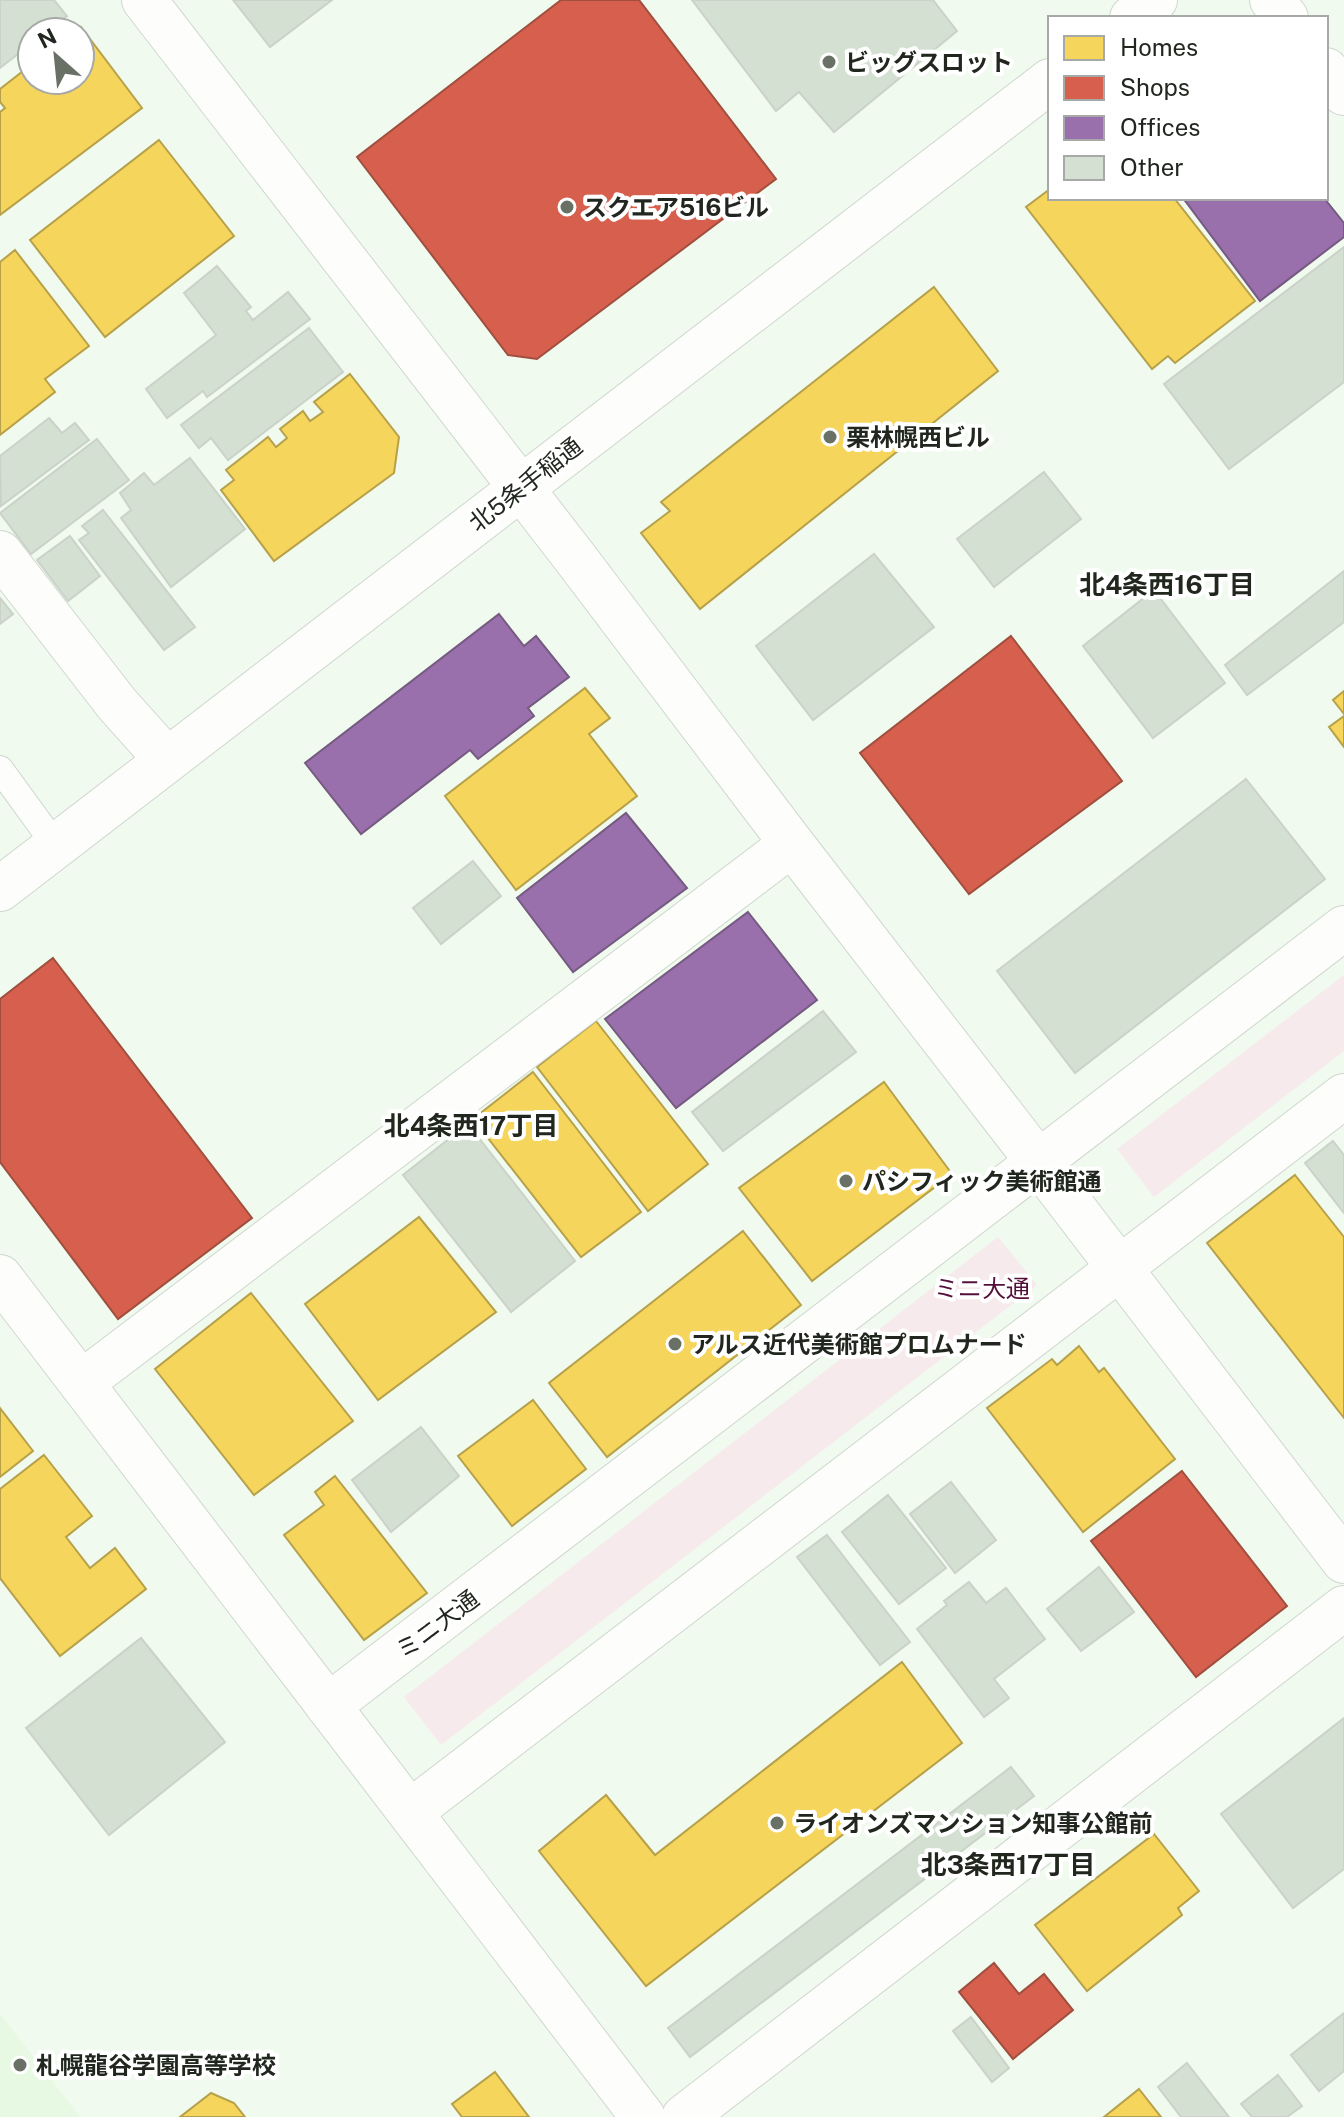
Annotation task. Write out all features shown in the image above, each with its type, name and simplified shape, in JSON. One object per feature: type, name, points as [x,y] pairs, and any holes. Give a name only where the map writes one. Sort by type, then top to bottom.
[{"type":"street","points":[[144,0],[1344,1561]]},
{"type":"street","points":[[1135,16],[1155,0]]},
{"type":"street","points":[[1272,0],[1284,16]]},
{"type":"street","points":[[1328,73],[1344,93]]},
{"type":"street","name":"北5条手稲通","points":[[0,889],[1048,83]]},
{"type":"street","points":[[0,553],[117,704],[167,760]]},
{"type":"street","points":[[81,1383],[792,844]]},
{"type":"street","name":"ミニ大通","points":[[328,1706],[1344,928]]},
{"type":"street","points":[[410,1812],[1344,1096]]},
{"type":"street","points":[[0,1277],[643,2117]]},
{"type":"street","points":[[684,2117],[1344,1608]]},
{"type":"lane","points":[[0,769],[56,846]]},
{"type":"shaded area","name":"札幌龍谷学園高等学校","points":[[0,2014],[80,2117],[0,2117]]},
{"type":"green space","points":[[1344,975],[1344,1051],[1154,1197],[1117,1149]]},
{"type":"green space","name":"ミニ大通","points":[[998,1237],[1037,1285],[441,1745],[404,1697]]},
{"type":"building: Homes","points":[[96,47],[142,108],[0,215],[0,112],[5,108],[0,102],[0,89],[16,76],[16,96],[96,96]]},
{"type":"building: Homes","points":[[159,140],[234,236],[105,337],[30,240]]},
{"type":"building: Homes","points":[[1048,190],[1048,200],[1176,200],[1255,301],[1175,363],[1168,356],[1152,369],[1026,207]]},
{"type":"building: Homes","points":[[15,250],[89,346],[45,379],[55,392],[0,435],[0,262]]},
{"type":"building: Homes","name":"栗林幌西ビル","points":[[934,287],[998,371],[700,609],[641,533],[670,511],[661,502]]},
{"type":"building: Homes","points":[[350,374],[399,437],[394,473],[274,561],[221,490],[234,480],[226,470],[268,437],[276,447],[287,438],[280,429],[303,411],[310,421],[323,412],[314,402]]},
{"type":"building: Homes","points":[[585,688],[610,718],[589,734],[637,796],[516,890],[445,796]]},
{"type":"building: Homes","points":[[1344,691],[1344,714],[1333,700]]},
{"type":"building: Homes","points":[[1344,716],[1344,747],[1329,727]]},
{"type":"building: Homes","points":[[596,1021],[708,1164],[648,1211],[537,1067]]},
{"type":"building: Homes","points":[[533,1072],[641,1212],[581,1257],[473,1119]]},
{"type":"building: Homes","name":"パシフィック美術館通","points":[[884,1082],[952,1174],[812,1281],[739,1188]]},
{"type":"building: Homes","points":[[1295,1175],[1344,1237],[1344,1418],[1207,1243]]},
{"type":"building: Homes","points":[[419,1217],[496,1312],[378,1400],[305,1304]]},
{"type":"building: Homes","name":"アルス近代美術館プロムナード","points":[[743,1231],[801,1305],[607,1457],[549,1383]]},
{"type":"building: Homes","points":[[251,1293],[353,1421],[254,1495],[155,1369]]},
{"type":"building: Homes","points":[[1079,1346],[1099,1372],[1104,1368],[1175,1459],[1083,1532],[987,1408],[1052,1359],[1057,1365]]},
{"type":"building: Homes","points":[[533,1400],[586,1469],[512,1526],[458,1456]]},
{"type":"building: Homes","points":[[0,1408],[33,1451],[0,1477]]},
{"type":"building: Homes","points":[[44,1455],[92,1516],[66,1537],[90,1568],[115,1548],[146,1589],[60,1656],[0,1578],[0,1489]]},
{"type":"building: Homes","points":[[335,1476],[427,1593],[364,1640],[284,1535],[324,1505],[315,1492]]},
{"type":"building: Homes","name":"ライオンズマンション知事公館前","points":[[902,1662],[962,1743],[646,1986],[539,1851],[606,1795],[655,1855]]},
{"type":"building: Homes","points":[[1154,1834],[1199,1891],[1178,1908],[1182,1915],[1087,1991],[1035,1925]]},
{"type":"building: Homes","points":[[495,2072],[529,2117],[462,2117],[452,2104]]},
{"type":"building: Homes","points":[[1139,2089],[1161,2117],[1104,2117]]},
{"type":"building: Homes","points":[[211,2093],[234,2103],[245,2117],[180,2117]]},
{"type":"building: Shops","name":"スクエア516ビル","points":[[561,0],[639,0],[776,179],[537,359],[508,355],[357,157]]},
{"type":"building: Shops","points":[[1011,636],[1122,781],[969,894],[860,753]]},
{"type":"building: Shops","points":[[53,958],[252,1218],[118,1319],[0,1162],[0,999]]},
{"type":"building: Shops","points":[[1182,1471],[1287,1606],[1196,1677],[1091,1541]]},
{"type":"building: Shops","points":[[994,1963],[1019,1994],[1044,1974],[1073,2010],[1013,2059],[959,1992]]},
{"type":"building: Offices","points":[[1184,200],[1326,200],[1344,223],[1344,237],[1260,301]]},
{"type":"building: Offices","points":[[499,614],[524,646],[536,636],[569,677],[528,708],[534,716],[478,759],[470,750],[361,834],[305,763]]},
{"type":"building: Offices","points":[[626,813],[687,888],[573,972],[517,898]]},
{"type":"building: Offices","points":[[748,912],[817,1000],[676,1108],[605,1019]]},
{"type":"building: Other","points":[[0,0],[54,0],[67,16],[16,16],[16,56],[0,68]]},
{"type":"building: Other","points":[[233,0],[332,0],[270,47]]},
{"type":"building: Other","name":"ビッグスロット","points":[[692,0],[933,0],[957,31],[834,132],[799,92],[776,111]]},
{"type":"building: Other","points":[[1344,247],[1344,382],[1229,469],[1164,384]]},
{"type":"building: Other","points":[[217,266],[251,307],[246,311],[253,320],[288,292],[310,319],[207,397],[203,391],[167,418],[146,389],[216,335],[184,293]]},
{"type":"building: Other","points":[[309,328],[343,372],[228,460],[211,438],[199,448],[181,425]]},
{"type":"building: Other","points":[[49,418],[62,433],[75,423],[89,440],[1,506],[0,456]]},
{"type":"building: Other","points":[[97,439],[129,480],[31,554],[0,513]]},
{"type":"building: Other","points":[[190,458],[245,529],[171,587],[121,518],[131,510],[120,493],[144,473],[154,485]]},
{"type":"building: Other","points":[[1044,472],[1081,519],[994,587],[957,539]]},
{"type":"building: Other","points":[[103,510],[195,627],[164,650],[79,540],[89,533],[82,526]]},
{"type":"building: Other","points":[[70,536],[100,576],[68,601],[37,560]]},
{"type":"building: Other","points":[[874,554],[934,627],[813,720],[756,646]]},
{"type":"building: Other","points":[[1344,571],[1344,622],[1247,695],[1225,665]]},
{"type":"building: Other","points":[[1154,590],[1225,683],[1153,738],[1083,646]]},
{"type":"building: Other","points":[[0,598],[13,614],[0,624]]},
{"type":"building: Other","points":[[1246,779],[1325,879],[1075,1073],[997,971]]},
{"type":"building: Other","points":[[473,861],[501,896],[441,944],[413,908]]},
{"type":"building: Other","points":[[823,1011],[856,1052],[723,1151],[692,1112]]},
{"type":"building: Other","points":[[468,1124],[575,1261],[511,1312],[403,1175]]},
{"type":"building: Other","points":[[1333,1141],[1344,1155],[1344,1213],[1305,1163]]},
{"type":"building: Other","points":[[421,1427],[459,1476],[391,1532],[352,1480]]},
{"type":"building: Other","points":[[951,1482],[996,1540],[955,1573],[910,1514]]},
{"type":"building: Other","points":[[888,1495],[946,1568],[899,1604],[842,1532]]},
{"type":"building: Other","points":[[827,1535],[910,1642],[880,1665],[797,1557]]},
{"type":"building: Other","points":[[1099,1567],[1134,1612],[1081,1651],[1047,1609]]},
{"type":"building: Other","points":[[969,1582],[986,1603],[1006,1588],[1045,1639],[994,1679],[1009,1698],[984,1717],[917,1629],[947,1605],[944,1601]]},
{"type":"building: Other","points":[[141,1638],[225,1742],[109,1835],[26,1728]]},
{"type":"building: Other","points":[[1344,1718],[1344,1869],[1293,1908],[1221,1814]]},
{"type":"building: Other","points":[[1011,1767],[1034,1796],[690,2057],[668,2028]]},
{"type":"building: Other","points":[[1344,2013],[1344,2071],[1319,2091],[1291,2055]]},
{"type":"building: Other","points":[[971,2017],[1009,2068],[992,2082],[953,2031]]},
{"type":"building: Other","points":[[1187,2063],[1229,2117],[1181,2117],[1158,2087]]},
{"type":"building: Other","points":[[1278,2075],[1302,2106],[1287,2117],[1252,2117],[1241,2104]]},
{"type":"place","name":"ビッグスロット","points":[[829,62]]},
{"type":"place","name":"スクエア516ビル","points":[[567,207]]},
{"type":"place","name":"栗林幌西ビル","points":[[830,437]]},
{"type":"place","name":"パシフィック美術館通","points":[[846,1181]]},
{"type":"place","name":"アルス近代美術館プロムナード","points":[[675,1344]]},
{"type":"place","name":"ライオンズマンション知事公館前","points":[[777,1823]]},
{"type":"place","name":"札幌龍谷学園高等学校","points":[[20,2065]]},
{"type":"district","name":"北4条西16丁目","points":[[1167,584]]},
{"type":"district","name":"北4条西17丁目","points":[[471,1125]]},
{"type":"district","name":"北3条西17丁目","points":[[1008,1864]]}]
